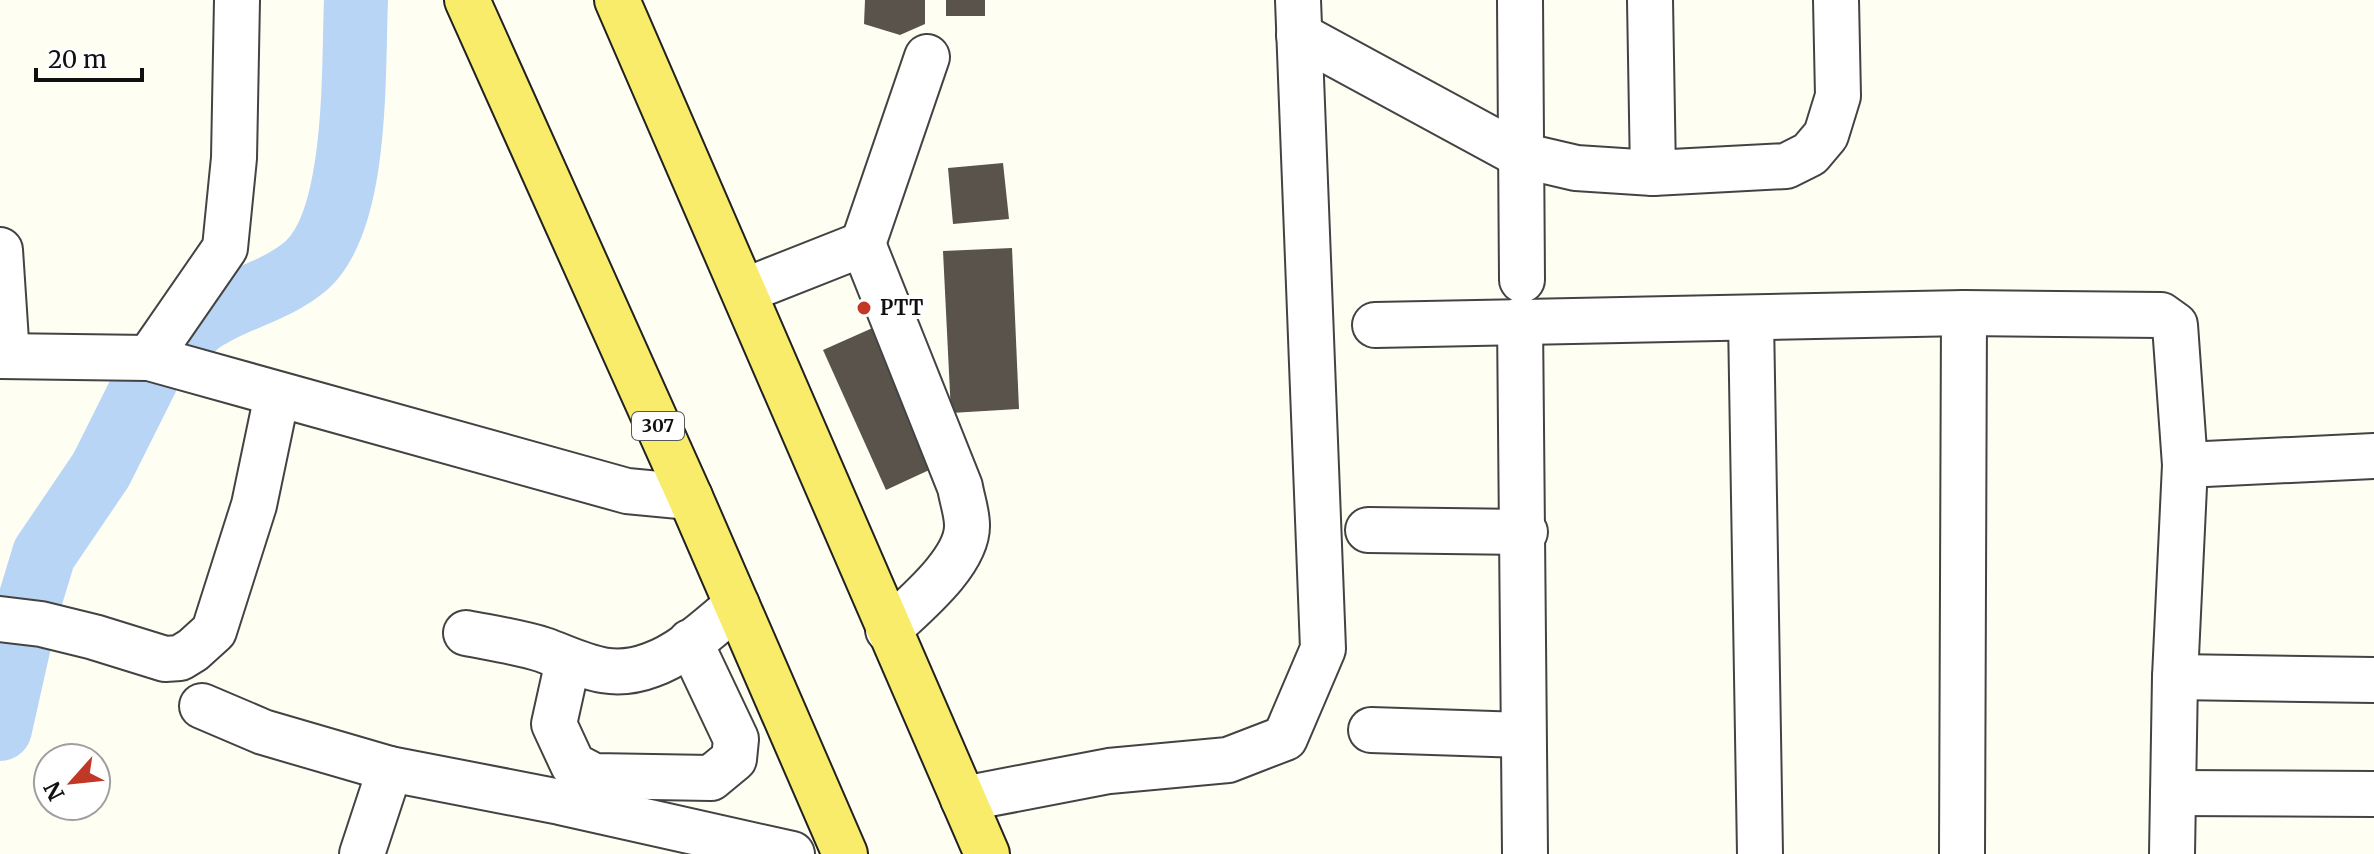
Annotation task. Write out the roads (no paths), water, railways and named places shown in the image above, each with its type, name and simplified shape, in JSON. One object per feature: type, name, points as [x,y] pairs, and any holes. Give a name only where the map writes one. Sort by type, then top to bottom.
[{"type":"main road","name":"307","points":[[467,0],[690,497],[845,854]]},
{"type":"main road","points":[[617,0],[987,854]]},
{"type":"street","points":[[149,358],[225,248],[234,158],[237,0]]},
{"type":"street","points":[[1520,0],[1525,854]]},
{"type":"street","points":[[1650,0],[1653,173]]},
{"type":"street","points":[[1298,18],[1520,155],[1576,168],[1653,173],[1786,166],[1810,154],[1826,135],[1838,96],[1836,0]]},
{"type":"street","points":[[963,799],[1109,771],[1228,760],[1285,738],[1323,649],[1298,18]]},
{"type":"street","points":[[888,630],[937,582],[960,549],[968,526],[960,487],[863,244],[927,57]]},
{"type":"street","points":[[744,291],[863,244]]},
{"type":"street","points":[[0,250],[4,356],[149,358],[627,491],[690,497]]},
{"type":"street","points":[[1375,325],[1521,300],[1751,319],[1964,313],[2161,315],[2169,319],[2175,325],[2185,465],[2175,677],[2172,854]]},
{"type":"street","points":[[1962,854],[1964,313]]},
{"type":"street","points":[[1751,319],[1760,854]]},
{"type":"street","points":[[0,619],[41,624],[165,659],[180,658],[193,650],[214,631],[254,505],[277,395]]},
{"type":"street","points":[[2185,465],[2374,456]]},
{"type":"street","points":[[1368,530],[1525,532]]},
{"type":"street","points":[[466,633],[543,650],[586,669],[623,672],[652,665],[690,642],[737,605]]},
{"type":"street","points":[[568,661],[554,724],[573,765],[594,776],[607,778],[711,778],[734,759],[736,739],[690,642]]},
{"type":"street","points":[[2175,677],[2374,680]]},
{"type":"street","points":[[202,706],[263,732],[390,769],[560,802],[792,854]]},
{"type":"street","points":[[1371,730],[1523,735]]},
{"type":"street","points":[[362,854],[390,769]]},
{"type":"street","points":[[2173,793],[2374,794]]},
{"type":"waterway","points":[[173,347],[205,319],[296,274],[324,243],[345,178],[353,101],[356,0]]},
{"type":"waterway","points":[[30,600],[44,554],[101,470],[147,378]]},
{"type":"waterway","points":[[0,729],[20,640]]},
{"type":"place","name":"PTT","points":[[864,308]]}]
